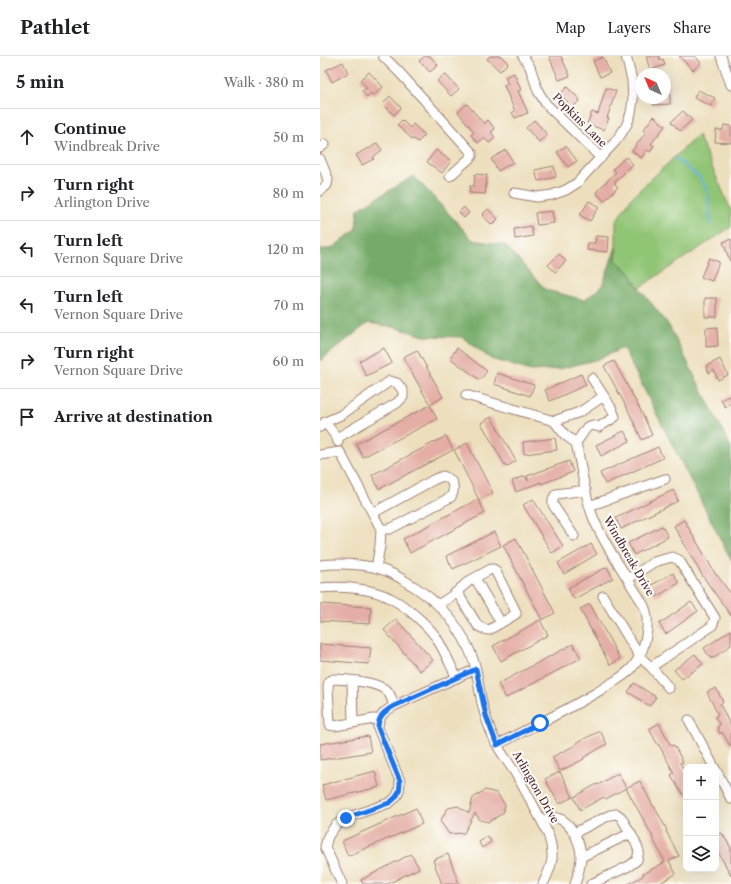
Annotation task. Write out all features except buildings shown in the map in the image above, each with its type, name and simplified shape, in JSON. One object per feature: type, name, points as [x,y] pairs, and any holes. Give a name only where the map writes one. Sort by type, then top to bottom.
[{"type":"street","points":[[383,56],[472,153],[472,156],[450,176]]},
{"type":"street","name":"Popkins Lane","points":[[523,56],[530,67],[538,91],[546,104],[601,158]]},
{"type":"street","points":[[514,193],[537,197],[552,195],[566,190],[577,183],[615,142],[627,124],[631,113],[633,100],[633,88],[626,56]]},
{"type":"street","points":[[721,56],[731,86]]},
{"type":"street","points":[[320,159],[328,179],[327,185],[320,191]]},
{"type":"street","points":[[466,395],[554,421],[565,435],[576,443],[587,427],[593,425],[599,427],[615,417],[612,409],[592,378]]},
{"type":"street","points":[[337,438],[397,403],[403,397],[403,391],[397,383],[390,382],[341,415],[323,424],[337,438],[340,452],[381,528],[380,546],[376,568]]},
{"type":"street","points":[[554,421],[580,412],[604,396]]},
{"type":"street","points":[[580,412],[587,427]]},
{"type":"street","name":"Windbreak Drive","points":[[497,745],[584,700],[621,678],[632,668],[640,657],[644,643],[647,626],[645,608],[604,542],[593,517],[576,443]]},
{"type":"street","points":[[320,455],[340,452]]},
{"type":"street","points":[[373,513],[443,476],[449,479],[453,486],[454,493],[451,497],[390,529],[381,528]]},
{"type":"street","points":[[590,506],[665,479]]},
{"type":"street","points":[[574,536],[553,504],[553,499],[556,494],[586,490]]},
{"type":"street","points":[[628,579],[654,562],[672,557],[679,560],[715,618],[712,626],[651,667]]},
{"type":"street","name":"Arlington Drive","points":[[320,565],[347,564],[376,568],[391,573],[425,594],[450,618],[463,638],[474,661],[486,716],[497,745],[527,792],[548,832],[552,852],[550,869],[542,884]]},
{"type":"street","points":[[438,605],[457,592],[469,581],[491,569],[494,569],[516,614],[489,630],[484,629],[478,626],[457,592]]},
{"type":"street","points":[[475,578],[501,623]]},
{"type":"street","points":[[320,588],[354,588],[381,594],[391,598],[427,626],[444,650],[457,678]]},
{"type":"street","points":[[603,596],[640,657],[651,667],[669,688]]},
{"type":"street","points":[[342,884],[325,847],[328,836],[336,825],[346,818],[389,803],[395,799],[400,788],[400,781],[378,728],[381,716],[385,711],[394,706],[476,669]]},
{"type":"street","points":[[379,720],[374,719],[335,726],[330,725],[329,681],[334,679],[364,682],[380,686],[388,692],[394,706]]},
{"type":"street","points":[[352,681],[353,723]]},
{"type":"street","points":[[689,720],[712,764]]},
{"type":"street","points":[[719,776],[731,799]]},
{"type":"street","points":[[574,832],[610,815],[616,814],[621,817],[631,833],[639,851],[637,860],[629,866],[591,884]]},
{"type":"street","points":[[542,821],[552,818],[559,818],[576,835],[580,847],[581,857],[575,884]]},
{"type":"street","points":[[581,857],[631,833]]},
{"type":"green space","points":[[698,135],[731,210],[731,227],[639,288],[630,273],[616,260],[616,221],[632,197]]},
{"type":"green space","points":[[414,176],[473,240],[505,245],[546,290],[585,300],[602,286],[616,247],[616,260],[630,273],[639,288],[668,324],[731,447],[731,560],[623,348],[598,359],[560,369],[531,371],[491,359],[462,337],[424,336],[394,327],[368,323],[320,361],[320,249],[331,249],[356,230],[358,209]]},
{"type":"waterway","points":[[675,158],[699,177],[708,192],[711,224]]},
{"type":"route","points":[[346,818],[389,803],[395,799],[398,794],[400,781],[378,728],[378,723],[381,716],[385,711],[394,706],[476,669],[482,703],[497,745],[540,723]]}]
